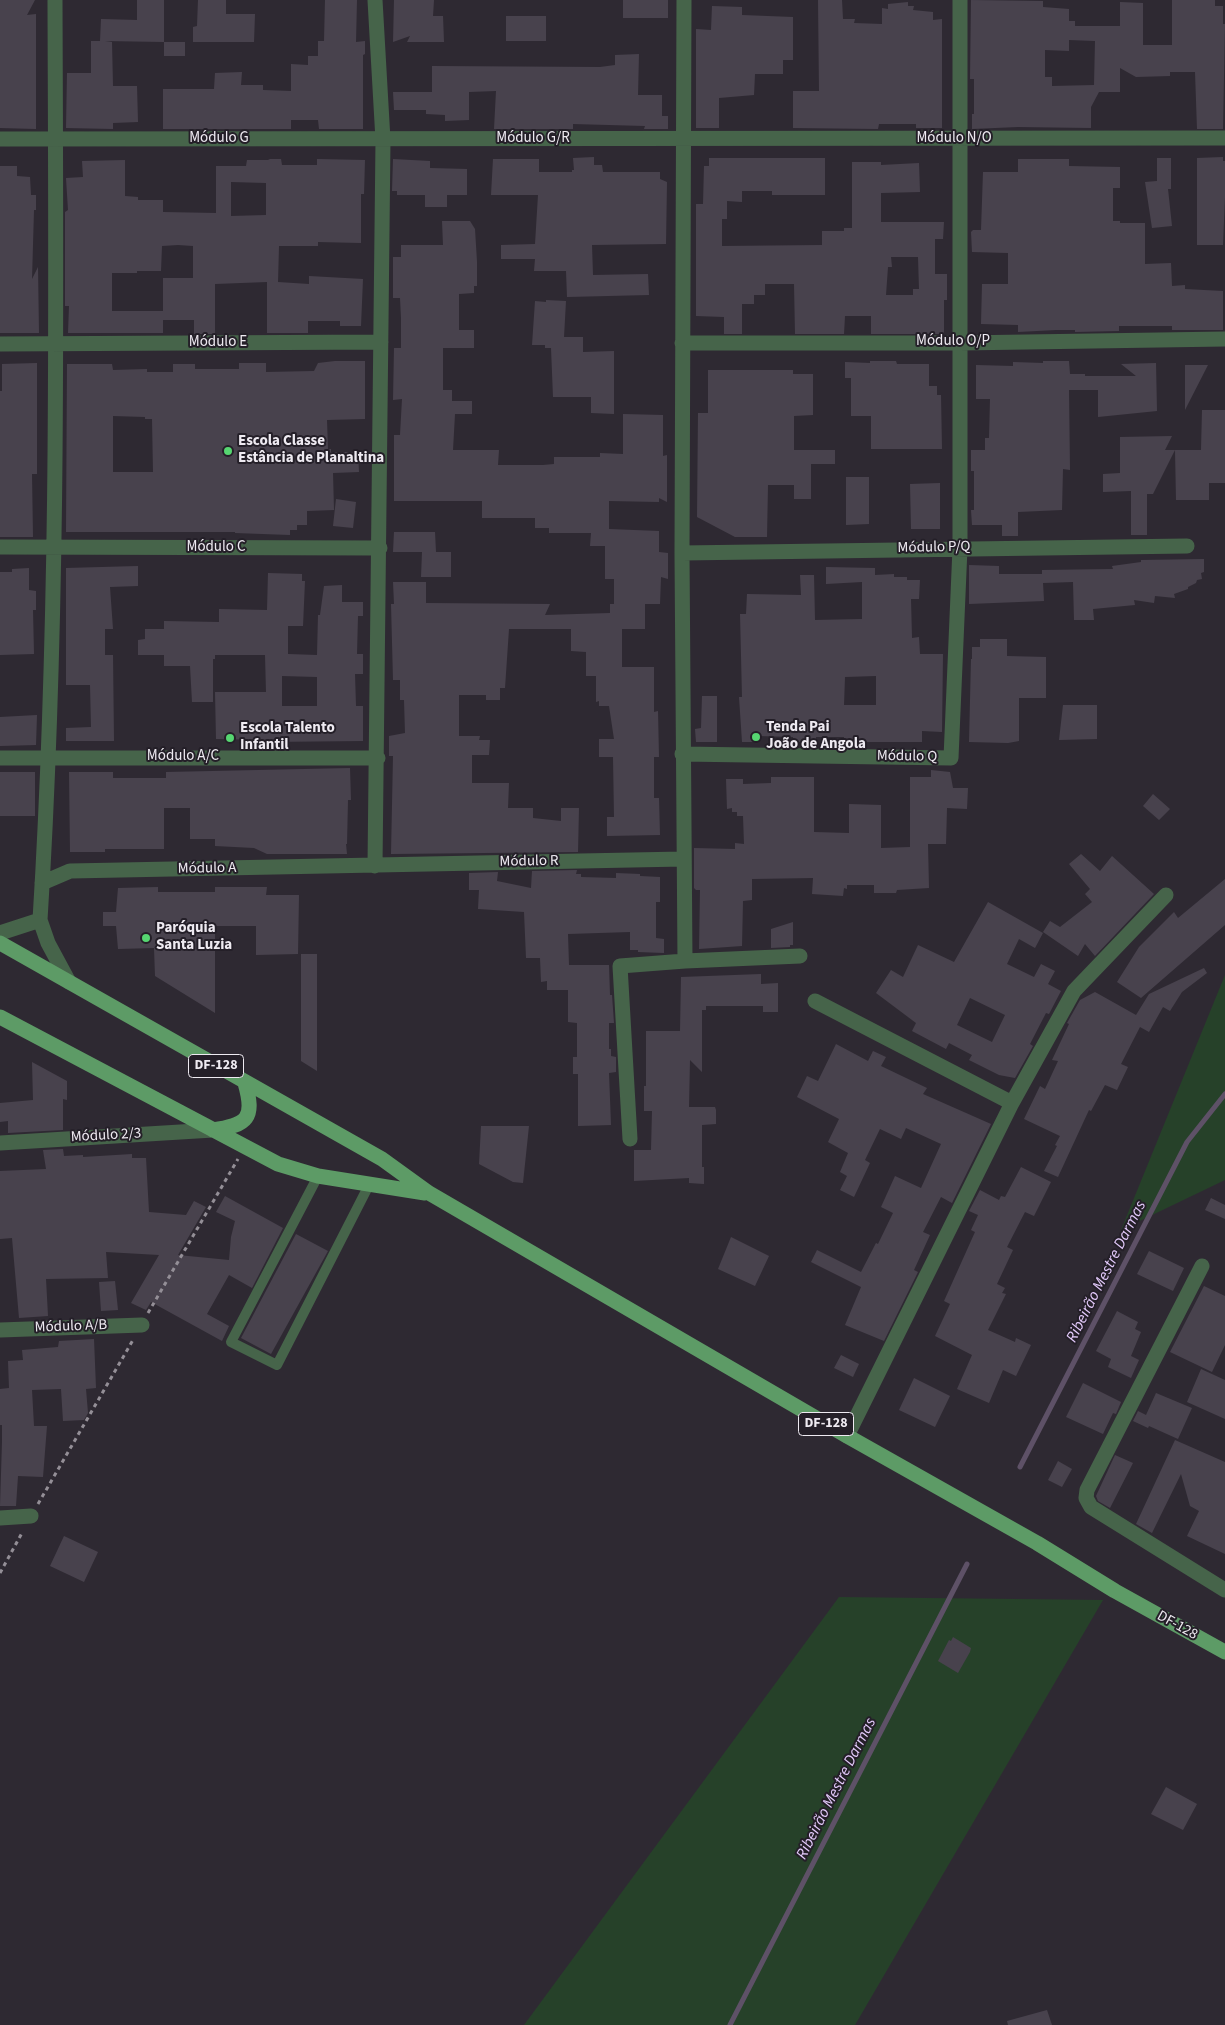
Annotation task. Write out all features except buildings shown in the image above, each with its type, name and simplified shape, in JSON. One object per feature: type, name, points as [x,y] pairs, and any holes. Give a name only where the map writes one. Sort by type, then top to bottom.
[{"type":"main road","name":"DF-128","points":[[0,943],[382,1160],[429,1193],[847,1436],[1037,1543],[1115,1591],[1225,1652]]},
{"type":"main road","name":"DF-128","points":[[0,1017],[278,1164],[318,1176],[429,1193]]},
{"type":"main road","points":[[213,1130],[233,1127],[243,1122],[249,1112],[250,1100],[245,1083]]},
{"type":"street","points":[[55,0],[53,547],[48,757],[40,920],[48,943],[69,982]]},
{"type":"street","points":[[375,0],[383,140],[378,758],[375,866]]},
{"type":"street","points":[[684,0],[682,754],[685,961]]},
{"type":"street","points":[[960,0],[960,548]]},
{"type":"street","name":"Módulo G/R","points":[[383,140],[683,138]]},
{"type":"street","name":"Módulo N/O","points":[[683,138],[1225,138]]},
{"type":"street","name":"Módulo G","points":[[0,139],[383,140]]},
{"type":"street","name":"Módulo O/P","points":[[682,343],[1225,339]]},
{"type":"street","name":"Módulo E","points":[[0,344],[381,342]]},
{"type":"street","name":"Módulo P/Q","points":[[682,553],[1187,546]]},
{"type":"street","name":"Módulo C","points":[[0,547],[380,548]]},
{"type":"street","name":"Módulo Q","points":[[682,754],[951,758],[960,548]]},
{"type":"street","name":"Módulo A/C","points":[[0,758],[378,758]]},
{"type":"street","name":"Módulo R","points":[[375,866],[683,859]]},
{"type":"street","name":"Módulo A","points":[[42,883],[70,871],[375,866]]},
{"type":"street","points":[[847,1436],[1012,1103],[1074,991],[1166,895]]},
{"type":"street","points":[[0,933],[40,920]]},
{"type":"street","points":[[630,1139],[620,966],[800,956]]},
{"type":"street","points":[[815,1001],[1012,1103]]},
{"type":"street","name":"Módulo 2/3","points":[[0,1143],[213,1130]]},
{"type":"street","points":[[1202,1266],[1087,1490],[1086,1498],[1091,1508],[1225,1590]]},
{"type":"street","name":"Módulo A/B","points":[[0,1330],[142,1325]]},
{"type":"street","points":[[0,1518],[31,1516]]},
{"type":"lane","points":[[318,1176],[231,1342],[277,1365],[369,1185]]},
{"type":"path","points":[[0,1573],[31,1516],[245,1148]]},
{"type":"green space","points":[[1225,975],[1225,1180],[1121,1230]]},
{"type":"green space","points":[[839,1597],[1103,1600],[855,2025],[524,2025]]},
{"type":"waterway","name":"Ribeirão Mestre Darmas","points":[[1020,1467],[1187,1142],[1225,1094]]},
{"type":"waterway","name":"Ribeirão Mestre Darmas","points":[[730,2025],[967,1564]]},
{"type":"place","name":"Escola Classe Estância de Planaltina","points":[[228,451]]},
{"type":"place","name":"Tenda Pai João de Angola","points":[[756,737]]},
{"type":"place","name":"Escola Talento Infantil","points":[[230,738]]},
{"type":"place","name":"Paróquia Santa Luzia","points":[[146,938]]}]
